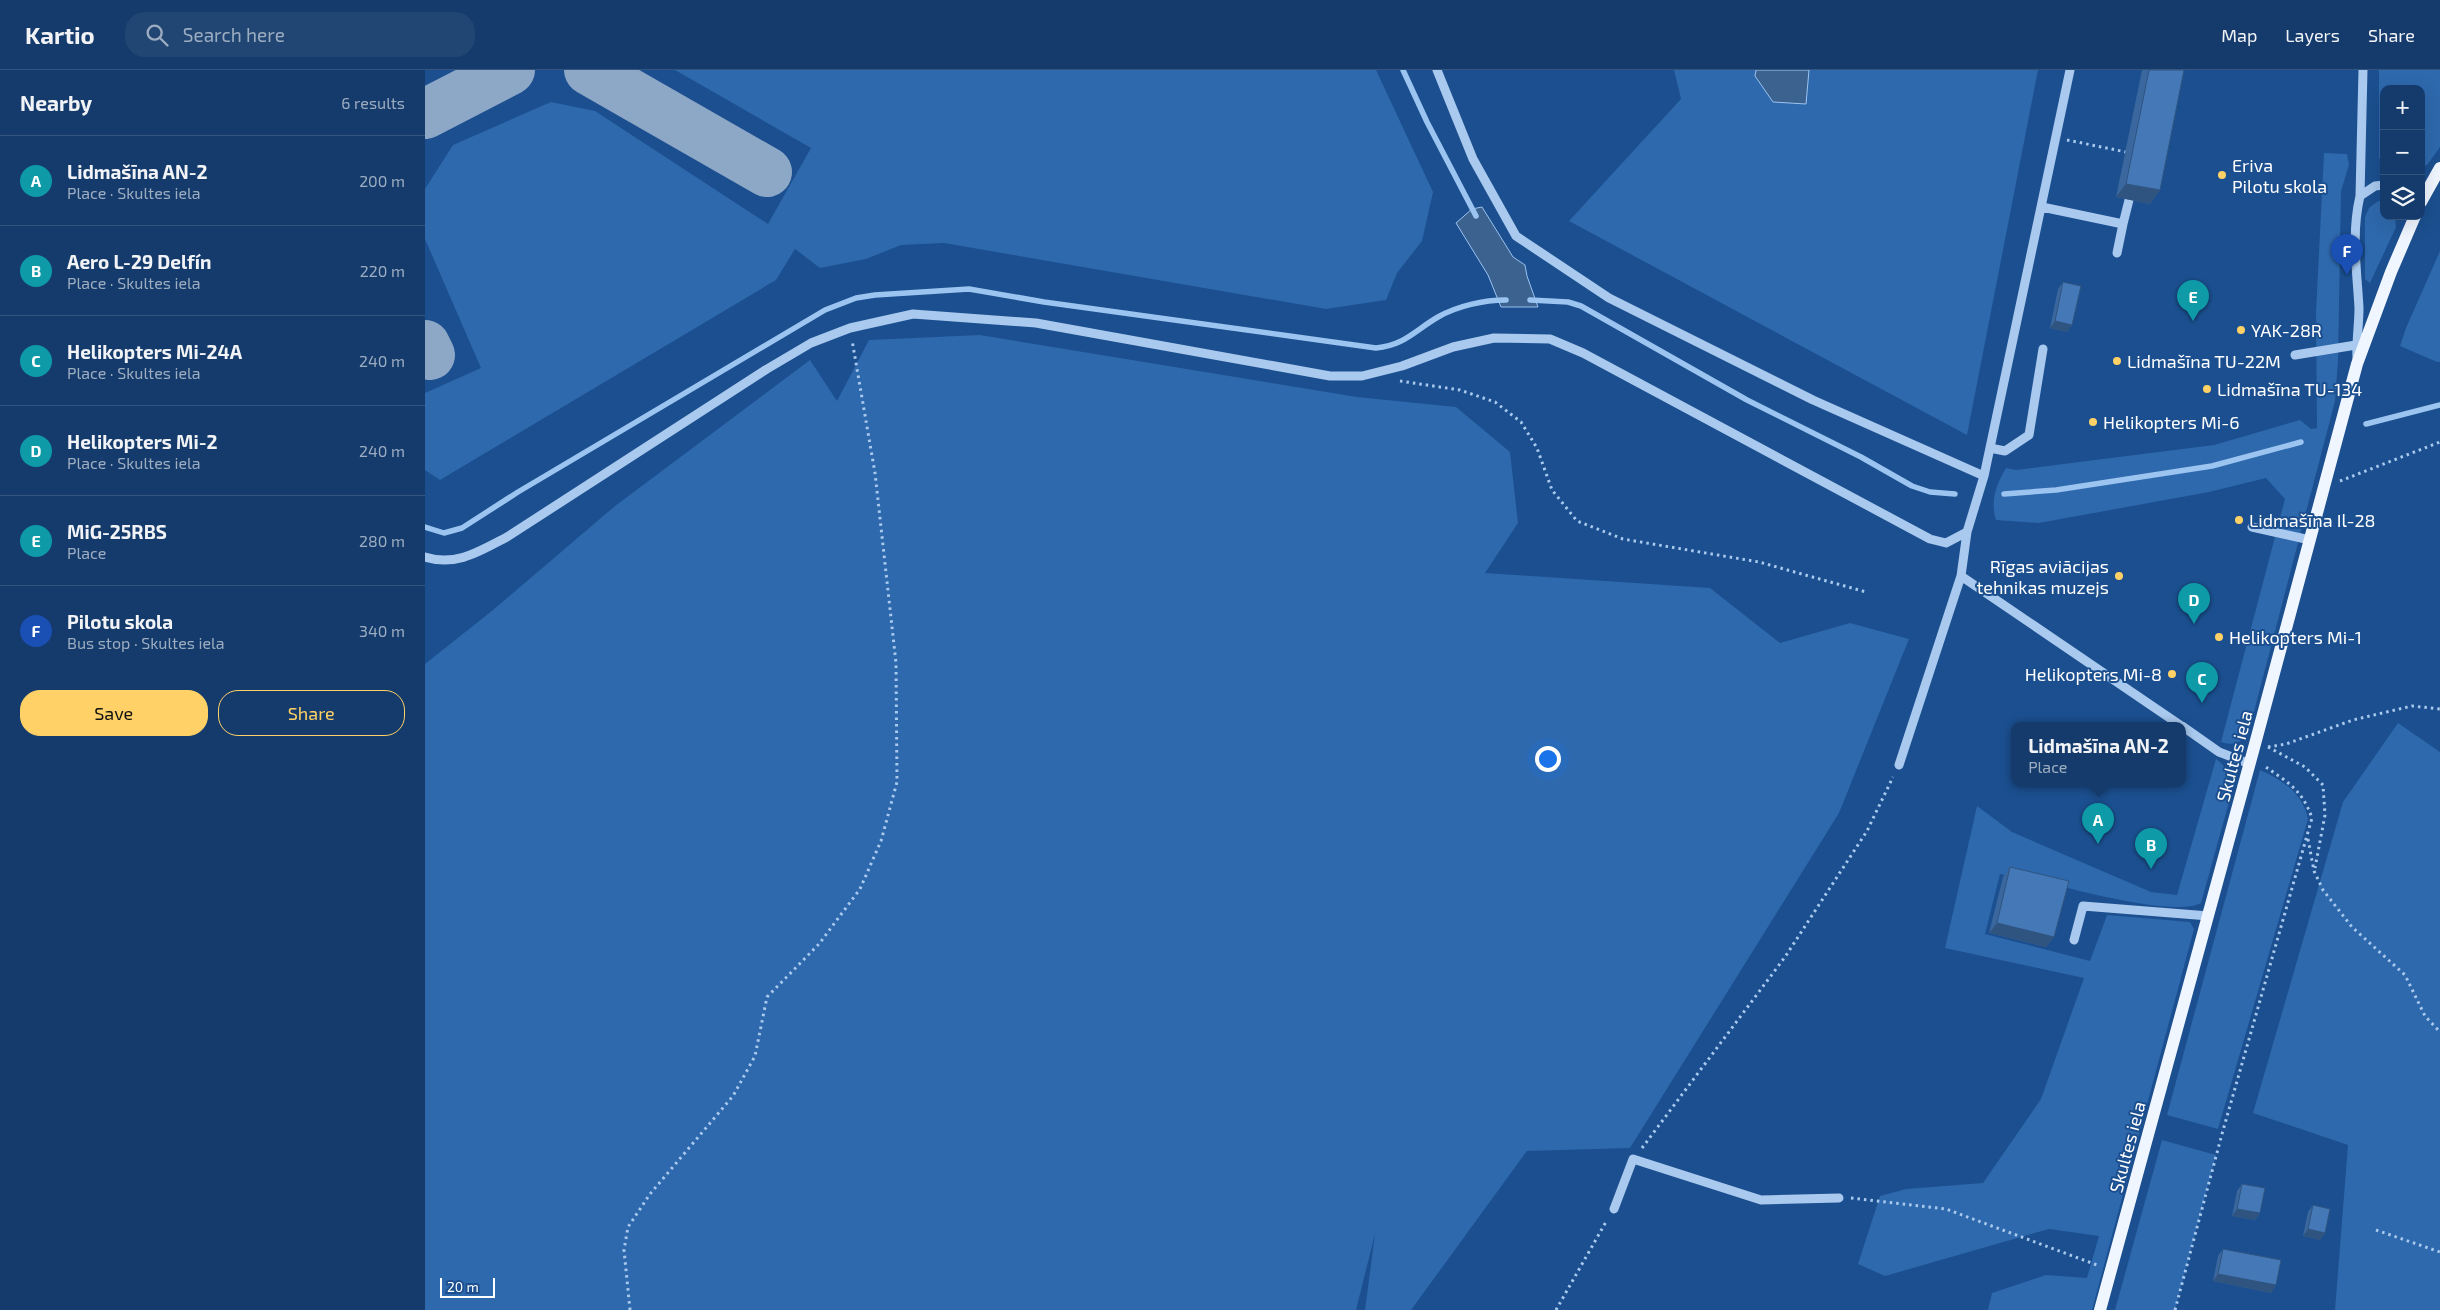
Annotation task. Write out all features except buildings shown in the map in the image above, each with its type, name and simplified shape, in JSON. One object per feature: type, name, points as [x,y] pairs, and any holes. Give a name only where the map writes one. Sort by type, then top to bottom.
[{"type":"main road","points":[[2425,192],[2440,168]]},
{"type":"main road","name":"Skultes iela","points":[[2100,1310],[2250,764],[2261,746],[2310,540],[2357,364],[2391,272],[2413,220]]},
{"type":"lane","points":[[1437,70],[1473,159],[1516,236],[1609,298],[1813,400],[1984,476]]},
{"type":"lane","points":[[1899,765],[1961,576],[1967,532],[1984,476],[2070,70]]},
{"type":"lane","points":[[2357,364],[2356,345],[2359,311],[2355,216],[2360,196],[2363,70]]},
{"type":"lane","points":[[2360,196],[2375,186],[2380,185]]},
{"type":"lane","points":[[2117,253],[2129,200]]},
{"type":"lane","points":[[2042,207],[2123,224]]},
{"type":"lane","points":[[425,557],[451,561],[470,556],[499,541],[767,369],[811,343],[850,328],[913,314],[1036,323],[1330,376],[1362,376],[1402,366],[1453,347],[1494,338],[1550,339],[1583,353],[1930,538],[1945,543],[1967,532]]},
{"type":"lane","points":[[2295,355],[2356,345]]},
{"type":"lane","points":[[1990,448],[2005,451],[2029,435],[2043,349]]},
{"type":"lane","points":[[2252,528],[2310,540]]},
{"type":"lane","points":[[1961,576],[2175,722]]},
{"type":"lane","points":[[2186,731],[2192,738],[2219,752],[2250,764]]},
{"type":"lane","points":[[2074,940],[2083,906],[2209,916]]},
{"type":"lane","points":[[1614,1209],[1633,1159],[1761,1200],[1839,1198]]},
{"type":"path","points":[[2056,138],[2126,152]]},
{"type":"path","points":[[630,1310],[624,1250],[628,1227],[650,1194],[733,1096],[755,1056],[767,997],[819,944],[860,889],[881,841],[897,782],[897,663],[875,474],[850,328]]},
{"type":"path","points":[[1392,380],[1460,390],[1495,402],[1521,422],[1537,448],[1552,490],[1577,521],[1623,539],[1759,562],[1866,592]]},
{"type":"path","points":[[2324,487],[2440,442]]},
{"type":"path","points":[[2261,746],[2285,744],[2353,720],[2412,706],[2440,709]]},
{"type":"path","points":[[2261,746],[2305,767],[2323,786],[2325,815],[2314,871]]},
{"type":"path","points":[[2175,1310],[2222,1134],[2312,818],[2306,800],[2289,783],[2263,764],[2250,764]]},
{"type":"path","points":[[1633,1159],[1785,957],[1867,830],[1899,765]]},
{"type":"path","points":[[2308,837],[2314,871],[2323,890],[2351,927],[2405,975],[2425,1016],[2440,1032]]},
{"type":"path","points":[[1839,1198],[1858,1198],[1946,1208],[2111,1270]]},
{"type":"path","points":[[1556,1310],[1614,1209]]},
{"type":"path","points":[[2376,1230],[2440,1252]]},
{"type":"shaded area","points":[[675,70],[1376,70],[1433,192],[1422,241],[1397,273],[1386,300],[1326,309],[944,243],[901,245],[866,259],[820,268],[795,249],[776,280],[440,480],[425,470],[425,393],[481,368],[425,239],[425,189],[453,145],[551,102],[595,111],[768,224],[811,148]]},
{"type":"shaded area","points":[[1674,70],[2038,70],[1967,435],[1569,221],[1681,99]]},
{"type":"shaded area","points":[[1756,70],[1809,70],[1806,104],[1773,102],[1755,76]]},
{"type":"shaded area","points":[[2379,70],[2440,70],[2440,147],[2425,166],[2425,85],[2380,85],[2379,158]]},
{"type":"shaded area","points":[[2324,153],[2347,154],[2349,165],[2341,191],[2338,361],[2335,401],[2250,727],[2239,742],[2231,744],[2221,742],[2285,499],[2266,478],[2209,492],[2039,523],[1996,520],[1994,513],[1995,493],[2006,468],[2016,470],[2214,445],[2300,420],[2311,429],[2317,428],[2316,312]]},
{"type":"shaded area","points":[[2380,201],[2380,220],[2395,220],[2396,227],[2370,283],[2365,279],[2365,217],[2369,208]]},
{"type":"shaded area","points":[[1482,207],[1513,257],[1525,265],[1538,307],[1501,307],[1488,275],[1456,223],[1472,209]]},
{"type":"shaded area","points":[[2440,251],[2440,362],[2437,362],[2400,346]]},
{"type":"shaded area","points":[[980,335],[1357,397],[1456,407],[1510,452],[1518,523],[1485,573],[1710,588],[1780,643],[1850,623],[1909,639],[1839,813],[1630,1148],[1527,1151],[1411,1310],[1365,1310],[1375,1234],[1356,1310],[425,1310],[425,664],[493,610],[615,506],[810,360],[837,401],[869,340]]},
{"type":"shaded area","points":[[2398,723],[2440,752],[2440,1310],[2335,1310],[2348,1145],[2253,1113],[2343,802]]},
{"type":"shaded area","points":[[2216,759],[2227,770],[2231,784],[2231,795],[2201,903],[2171,907],[2150,905],[2104,897],[2049,883],[2048,886],[2000,874],[1985,934],[2090,961],[2107,915],[2190,922],[2194,929],[2092,1310],[1988,1310],[1992,1293],[2046,1275],[2087,1278],[2099,1236],[2049,1229],[1885,1276],[1858,1264],[1880,1196],[1906,1189],[1983,1183],[2041,1099],[2084,978],[1945,948],[1977,806],[2012,832],[2151,892],[2177,895]]},
{"type":"shaded area","points":[[2260,770],[2277,778],[2297,795],[2302,802],[2308,819],[2218,1129],[2167,1115]]},
{"type":"shaded area","points":[[2162,1140],[2216,1155],[2175,1310],[2115,1310]]},
{"type":"waterway","points":[[1403,70],[1427,122],[1476,216]]},
{"type":"waterway","points":[[425,527],[444,533],[462,528],[518,492],[825,310],[856,298],[969,289],[1044,302],[1376,348],[1402,341],[1438,317],[1462,307],[1480,302],[1506,300]]},
{"type":"waterway","points":[[1530,300],[1568,302],[1581,306],[1747,400],[1861,457],[1912,486],[1930,492],[1955,494]]},
{"type":"waterway","points":[[2366,424],[2440,405]]},
{"type":"waterway","points":[[2004,494],[2056,490],[2212,466],[2301,442]]},
{"type":"taxiway","points":[[425,114],[510,70]]},
{"type":"taxiway","points":[[589,70],[767,172]]},
{"type":"taxiway","points":[[425,345],[430,355]]},
{"type":"place","name":"Eriva Pilotu skola","points":[[2222,175]]},
{"type":"place","name":"Pilotu skola","points":[[2347,275]]},
{"type":"place","name":"MiG-25RBS","points":[[2193,321]]},
{"type":"place","name":"YAK-28R","points":[[2241,330]]},
{"type":"place","name":"Lidmašīna TU-22M","points":[[2117,361]]},
{"type":"place","name":"Lidmašīna TU-134","points":[[2207,389]]},
{"type":"place","name":"Helikopters Mi-6","points":[[2093,422]]},
{"type":"place","name":"Lidmašīna Il-28","points":[[2239,520]]},
{"type":"place","name":"Rīgas aviācijas tehnikas muzejs","points":[[2119,576]]},
{"type":"place","name":"Helikopters Mi-2","points":[[2194,624]]},
{"type":"place","name":"Helikopters Mi-1","points":[[2219,637]]},
{"type":"place","name":"Helikopters Mi-8","points":[[2172,674]]},
{"type":"place","name":"Helikopters Mi-24A","points":[[2202,703]]},
{"type":"place","name":"Lidmašīna AN-2","points":[[2098,844]]},
{"type":"place","name":"Aero L-29 Delfín","points":[[2151,869]]}]
